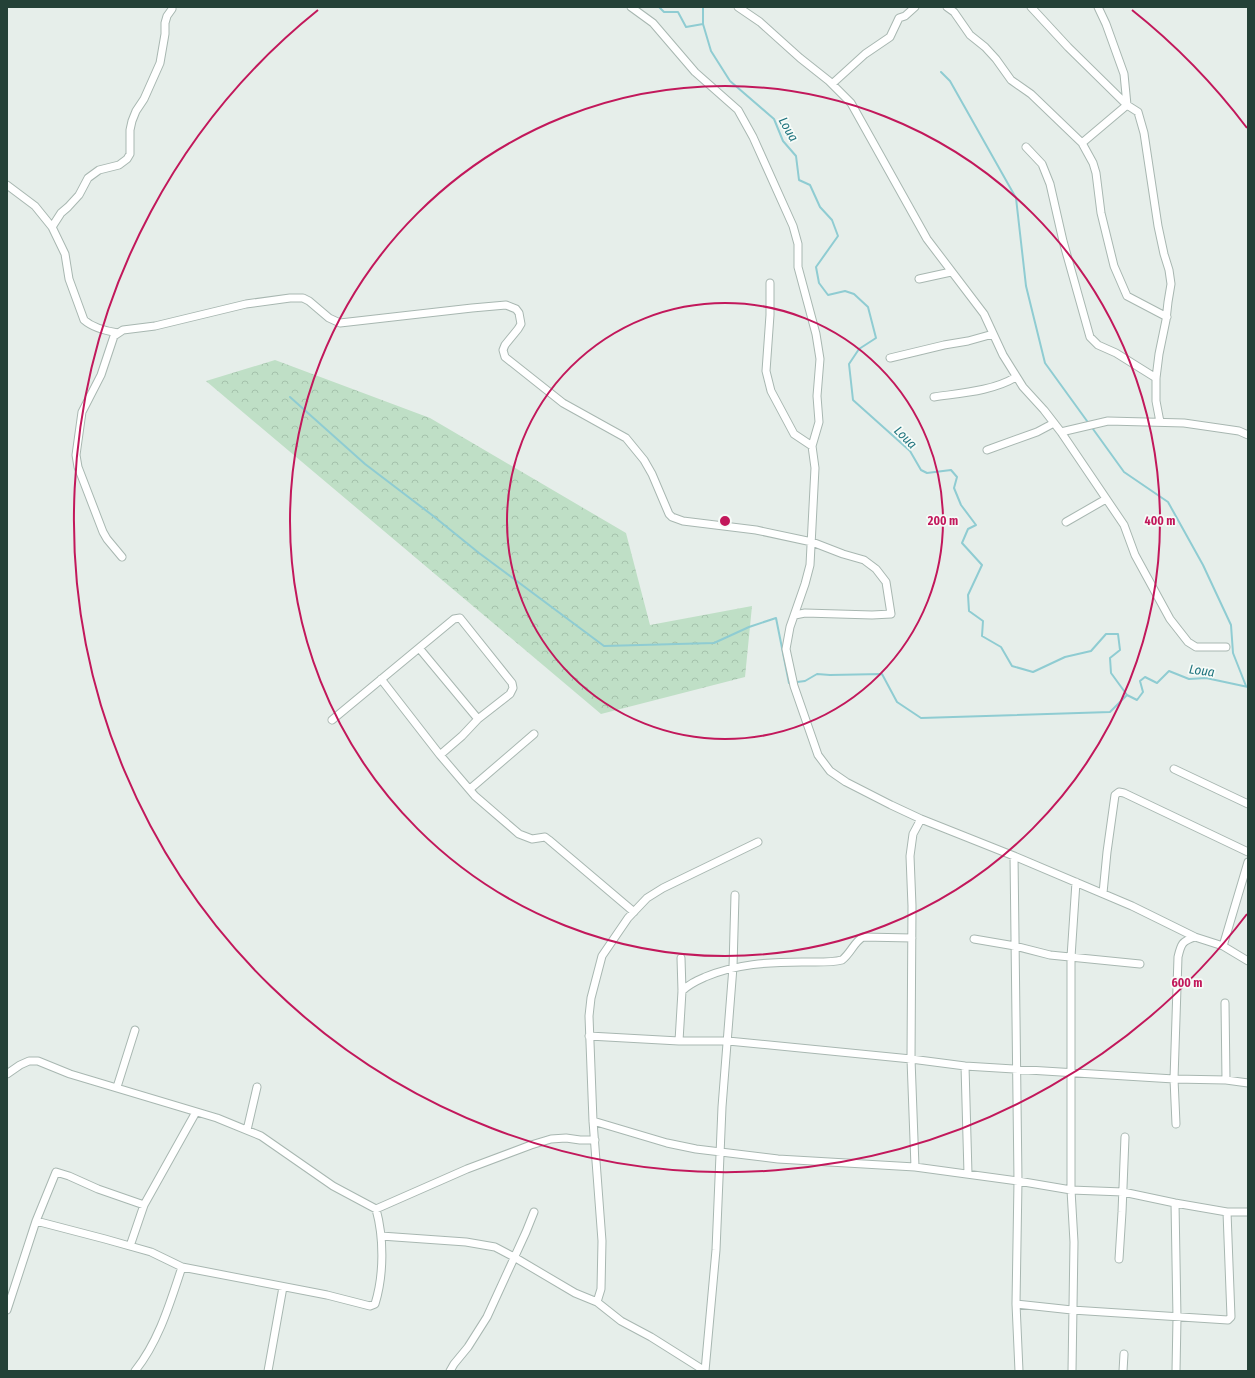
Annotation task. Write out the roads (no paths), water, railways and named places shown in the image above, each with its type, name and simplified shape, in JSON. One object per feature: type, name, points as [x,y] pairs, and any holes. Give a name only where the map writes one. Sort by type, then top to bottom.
[{"type":"street","points":[[631,7],[653,23],[695,72],[738,110],[753,137],[793,226],[798,244],[798,267],[816,334],[820,359],[817,396],[819,422],[812,446],[815,468],[810,565],[806,584],[790,627],[786,649],[794,686],[818,755],[830,771],[846,782],[921,819],[1103,893],[1195,937],[1223,946],[1248,962]]},
{"type":"street","points":[[738,7],[760,22],[832,84],[851,103],[927,240],[984,314],[1003,355],[1022,387],[1061,432],[1124,525],[1135,555],[1170,619],[1188,642],[1196,647],[1226,647]]},
{"type":"street","points":[[832,84],[865,54],[890,37],[899,18],[905,16],[915,7]]},
{"type":"street","points":[[947,7],[954,12],[970,35],[996,59],[1011,80],[1031,94],[1082,143],[1096,173],[1101,212],[1114,266],[1127,296],[1167,317]]},
{"type":"street","points":[[1030,7],[1127,105],[1138,112],[1144,133],[1158,226],[1164,254],[1170,270],[1171,284],[1167,317],[1159,354],[1156,378],[1156,401],[1160,422]]},
{"type":"street","points":[[1098,7],[1106,24],[1124,74],[1127,105]]},
{"type":"street","points":[[52,227],[61,212],[79,195],[88,178],[98,170],[119,165],[127,159],[130,154],[130,130],[136,111],[144,99],[160,63],[165,34],[165,23],[167,16],[172,9]]},
{"type":"street","points":[[1082,143],[1127,105]]},
{"type":"street","points":[[1026,147],[1042,164],[1050,184],[1063,242],[1090,337],[1098,345],[1116,353],[1156,378]]},
{"type":"street","points":[[7,185],[35,206],[52,227],[65,254],[69,279],[84,320],[89,324],[118,333]]},
{"type":"street","points":[[919,279],[951,272]]},
{"type":"street","points":[[770,283],[770,315],[766,371],[771,391],[794,434],[812,446]]},
{"type":"street","points":[[122,557],[107,540],[103,532],[78,467],[76,455],[82,412],[95,388],[114,336],[118,333],[123,330],[155,326],[246,304],[290,298],[303,298],[329,318],[340,323],[506,305],[512,307],[519,313],[521,324],[505,345],[505,357],[563,403],[626,438],[648,466],[672,518],[683,521],[756,530],[812,542],[864,560],[876,569],[886,582],[891,614],[872,615],[804,613],[795,615]]},
{"type":"street","points":[[890,358],[993,334]]},
{"type":"street","points":[[934,397],[990,388],[1006,383],[1016,377]]},
{"type":"street","points":[[1061,432],[1108,421],[1184,423],[1239,432],[1248,435]]},
{"type":"street","points":[[988,450],[1037,432],[1054,423]]},
{"type":"street","points":[[1066,522],[1106,499]]},
{"type":"street","points":[[332,720],[458,617],[512,683],[513,688],[510,694],[478,719],[462,736],[440,755]]},
{"type":"street","points":[[419,648],[478,719]]},
{"type":"street","points":[[381,679],[440,755],[475,796],[519,834],[532,839],[545,837],[634,912]]},
{"type":"street","points":[[470,790],[534,734]]},
{"type":"street","points":[[1174,769],[1248,804]]},
{"type":"street","points":[[1103,893],[1115,795],[1119,792],[1124,793],[1248,852]]},
{"type":"street","points":[[915,1167],[911,1059],[911,847],[913,834],[921,819]]},
{"type":"street","points":[[597,1302],[601,1289],[602,1242],[594,1140],[589,1036],[591,998],[602,956],[621,927],[647,898],[663,888],[758,842]]},
{"type":"street","points":[[1014,856],[1018,1181],[1016,1304],[1019,1371]]},
{"type":"street","points":[[1223,946],[1248,862]]},
{"type":"street","points":[[1072,1371],[1074,1242],[1071,1190],[1071,957],[1076,882]]},
{"type":"street","points":[[381,1236],[466,1242],[495,1247],[575,1293],[597,1302],[621,1321],[705,1371],[716,1250],[722,1107],[733,967],[735,895]]},
{"type":"street","points":[[682,992],[690,984],[696,981],[733,967],[773,962],[838,961],[845,958],[856,943],[863,937],[912,938]]},
{"type":"street","points":[[1176,1124],[1174,1079],[1178,957],[1180,946],[1186,940],[1195,937]]},
{"type":"street","points":[[974,939],[1015,946],[1050,955],[1140,964]]},
{"type":"street","points":[[679,1041],[682,992],[681,958]]},
{"type":"street","points":[[1225,1003],[1226,1080]]},
{"type":"street","points":[[118,1087],[135,1030]]},
{"type":"street","points":[[589,1036],[679,1041],[728,1041],[911,1059],[965,1066],[1174,1079],[1226,1080],[1248,1083]]},
{"type":"street","points":[[7,1074],[29,1061],[38,1061],[70,1074],[118,1087],[217,1118],[268,1140],[333,1186],[376,1209],[380,1222],[381,1236],[379,1292],[375,1304],[372,1306],[182,1267],[151,1252],[36,1221]]},
{"type":"street","points":[[965,1066],[968,1174]]},
{"type":"street","points":[[247,1130],[257,1087]]},
{"type":"street","points":[[130,1246],[144,1205],[196,1112]]},
{"type":"street","points":[[593,1121],[668,1143],[696,1149],[778,1159],[915,1167],[1071,1190],[1123,1192],[1227,1212],[1248,1212]]},
{"type":"street","points":[[1118,1259],[1125,1137]]},
{"type":"street","points":[[376,1209],[467,1168],[531,1145],[551,1139],[566,1138],[594,1140]]},
{"type":"street","points":[[7,1310],[36,1221],[56,1172],[144,1205]]},
{"type":"street","points":[[1174,1203],[1177,1318],[1176,1371]]},
{"type":"street","points":[[450,1371],[468,1347],[487,1317],[534,1212]]},
{"type":"street","points":[[1016,1304],[1177,1318],[1228,1320],[1230,1318],[1227,1212]]},
{"type":"street","points":[[135,1371],[148,1351],[166,1315],[182,1267]]},
{"type":"street","points":[[268,1371],[283,1287]]},
{"type":"street","points":[[1123,1371],[1124,1354]]},
{"type":"waterway","name":"Loua","points":[[659,7],[664,12],[678,12],[686,27],[703,24],[711,51],[730,81],[774,119],[783,141],[796,156],[799,180],[810,185],[820,207],[832,220],[838,236],[816,267],[819,283],[828,295],[845,291],[854,294],[868,307],[876,338],[859,349],[849,364],[853,400],[910,451],[921,470],[927,473],[951,470],[957,477],[954,488],[961,505],[976,525],[968,529],[962,543],[982,565],[968,595],[969,611],[983,621],[982,636],[1001,647],[1012,666],[1033,672],[1065,657],[1091,651],[1106,634],[1118,634],[1120,650],[1110,658],[1111,673],[1127,695],[1137,700],[1143,692],[1140,681],[1145,677],[1157,683],[1169,671],[1189,679],[1206,678],[1248,687]]},
{"type":"waterway","points":[[703,7],[703,24]]},
{"type":"waterway","points":[[941,72],[950,81],[1016,198],[1026,286],[1045,363],[1087,421]]},
{"type":"waterway","points":[[290,397],[365,464],[479,553],[604,646],[714,643],[749,627],[776,618],[789,683],[805,681],[817,674],[882,674],[897,702],[921,718],[1110,712],[1127,695]]},
{"type":"waterway","points":[[1093,429],[1124,472],[1168,502],[1203,565],[1231,625],[1233,653],[1246,686]]}]
